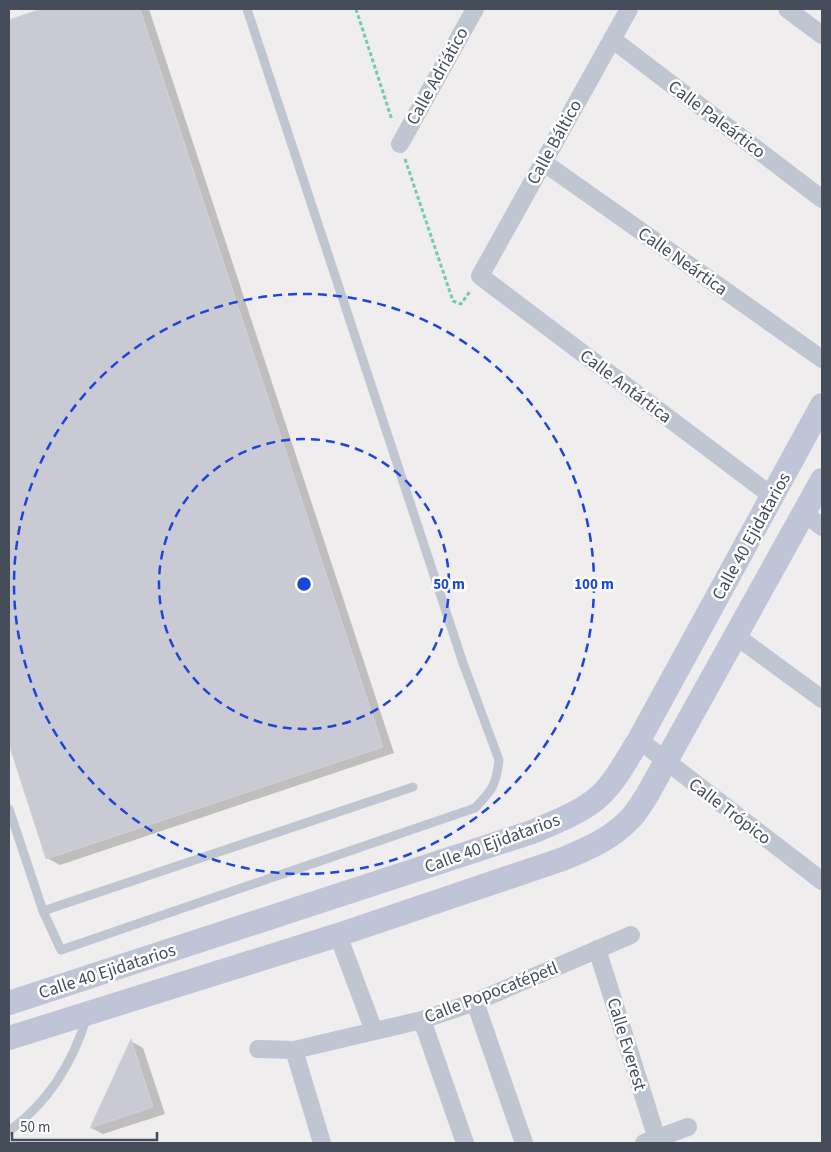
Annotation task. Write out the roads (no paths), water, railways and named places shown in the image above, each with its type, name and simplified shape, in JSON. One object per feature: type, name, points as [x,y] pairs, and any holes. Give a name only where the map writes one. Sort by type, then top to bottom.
[{"type":"main road","name":"Calle 40 Ejidatarios","points":[[9,1003],[532,832],[570,815],[595,800],[614,779],[638,740],[822,405]]},
{"type":"main road","name":"Calle 40 Ejidatarios","points":[[9,1038],[338,934],[563,859],[595,846],[630,819],[646,797],[736,636],[813,520],[822,480]]},
{"type":"street","name":"Calle Adriático","points":[[400,144],[475,9]]},
{"type":"street","name":"Calle Báltico","points":[[480,276],[629,9]]},
{"type":"street","points":[[787,9],[822,35]]},
{"type":"street","name":"Calle Paleártico","points":[[612,39],[822,199]]},
{"type":"street","name":"Calle Neártica","points":[[543,162],[822,359]]},
{"type":"street","name":"Calle Antártica","points":[[480,276],[772,496]]},
{"type":"street","points":[[736,636],[822,700]]},
{"type":"street","name":"Calle Trópico","points":[[638,740],[822,881]]},
{"type":"street","points":[[338,934],[374,1031]]},
{"type":"street","name":"Calle Popocatépetl","points":[[258,1049],[294,1050],[422,1020],[475,1002],[631,935]]},
{"type":"street","name":"Calle Everest","points":[[597,949],[650,1141]]},
{"type":"street","points":[[475,1002],[524,1143]]},
{"type":"street","points":[[422,1020],[465,1143]]},
{"type":"street","points":[[294,1050],[322,1143]]},
{"type":"street","points":[[650,1141],[688,1127]]},
{"type":"lane","points":[[9,809],[43,911],[61,950],[475,808],[492,790],[497,776],[499,760],[463,664],[247,9]]},
{"type":"lane","points":[[43,911],[413,787]]},
{"type":"lane","points":[[9,1131],[22,1122],[46,1098],[62,1077],[80,1040],[87,1013]]}]
